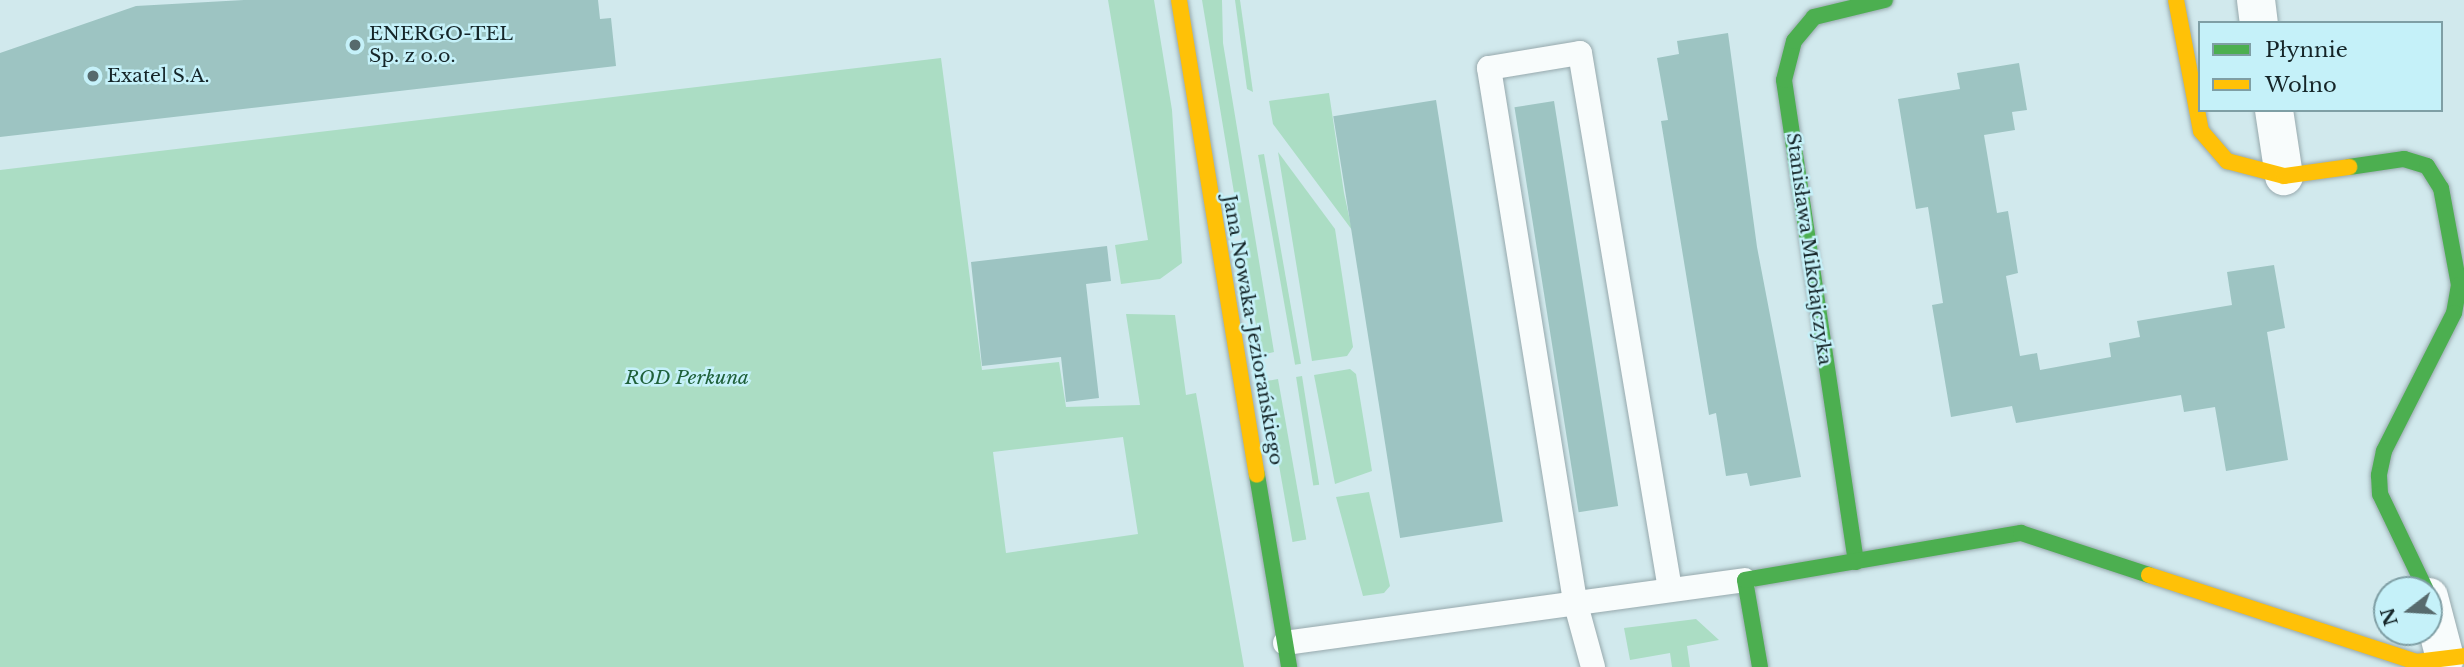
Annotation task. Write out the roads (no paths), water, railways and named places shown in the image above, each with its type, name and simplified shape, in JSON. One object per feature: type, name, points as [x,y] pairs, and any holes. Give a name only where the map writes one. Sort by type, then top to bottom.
[{"type":"street","name":"Jana Nowaka-Jeziorańskiego","points":[[1179,0],[1287,655]]},
{"type":"street","name":"Stanisława Mikołajczyka","points":[[1856,562],[1784,80],[1794,41],[1814,17],[1885,0]]},
{"type":"street","points":[[2176,0],[2194,108],[2211,148],[2243,168],[2284,176],[2404,159],[2427,166],[2441,188],[2459,285],[2454,313],[2384,451],[2379,475],[2380,494],[2419,576]]},
{"type":"street","points":[[2256,0],[2259,21]]},
{"type":"street","points":[[2274,112],[2284,176]]},
{"type":"street","points":[[1760,667],[1745,580],[2021,533],[2436,661]]},
{"type":"lane","points":[[1593,667],[1575,601],[1489,68],[1580,53],[1670,589]]},
{"type":"lane","points":[[1287,655],[1575,601],[1745,580]]},
{"type":"place","name":"ENERGO-TEL Sp. z o.o.","points":[[355,45]]},
{"type":"place","name":"Exatel S.A.","points":[[93,76]]},
{"type":"park label","name":"ROD Perkuna","points":[[687,378]]}]
